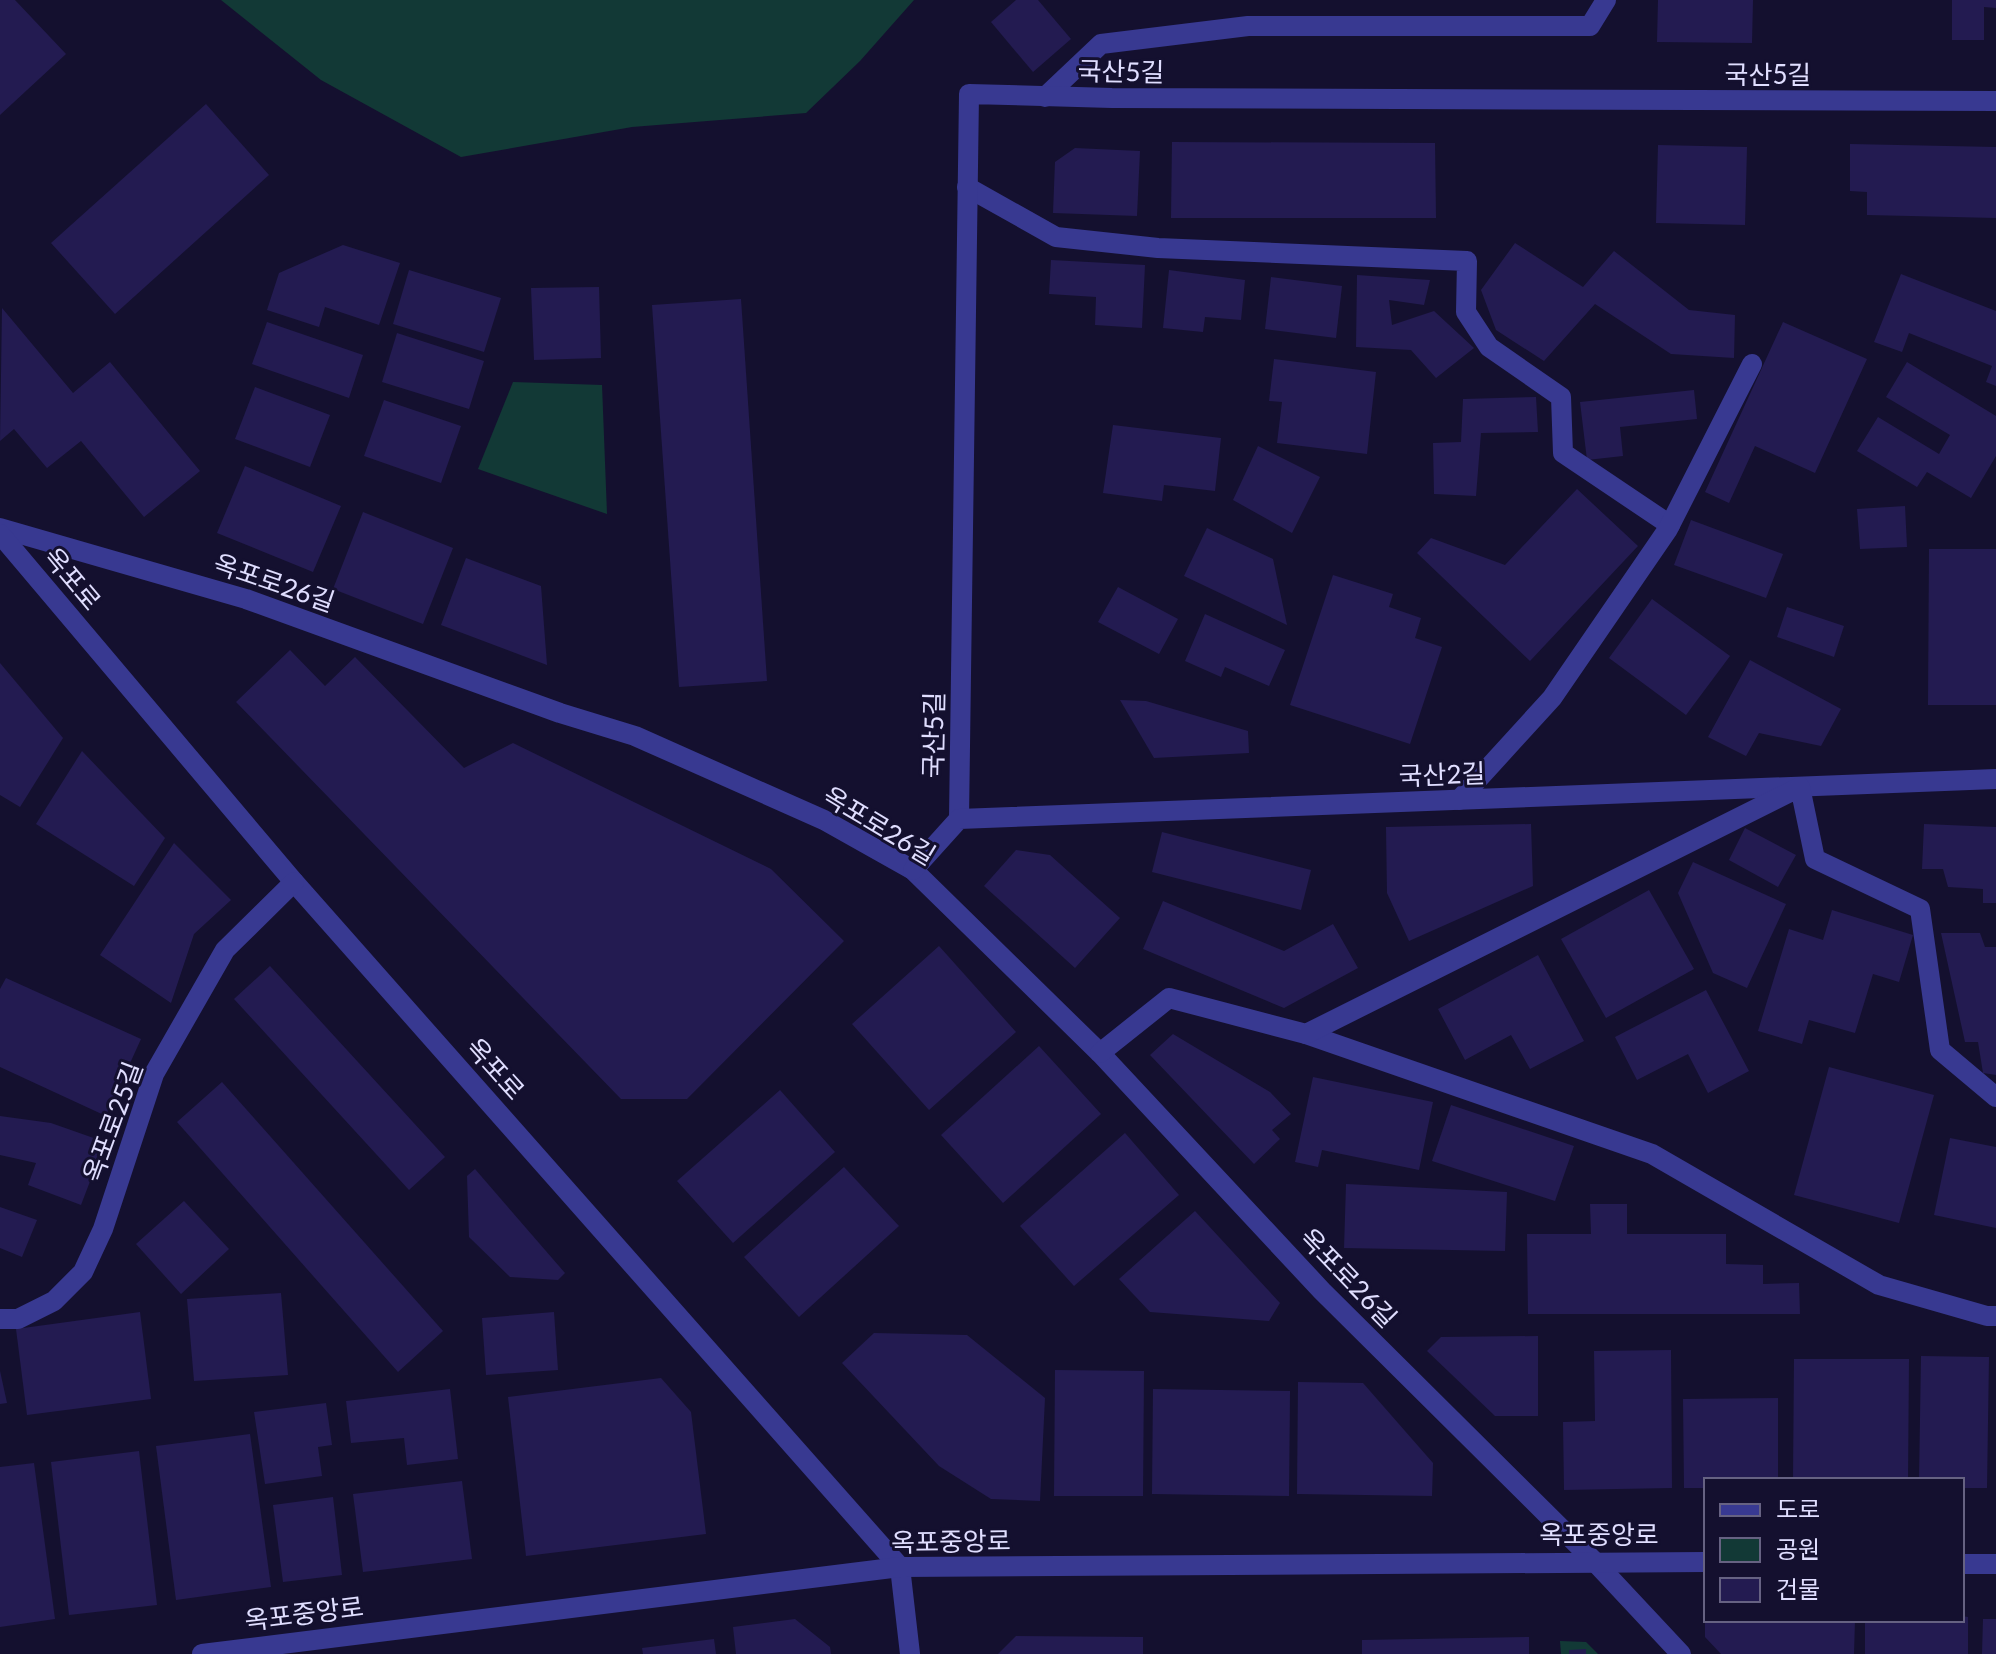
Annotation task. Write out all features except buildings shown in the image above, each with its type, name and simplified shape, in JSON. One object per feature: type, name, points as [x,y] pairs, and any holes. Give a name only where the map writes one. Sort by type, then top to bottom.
[{"type":"street","points":[[1045,97],[1101,44],[1248,26],[1590,26],[1606,0]]},
{"type":"street","name":"국산5길","points":[[959,819],[969,94],[1045,97],[1996,101]]},
{"type":"street","points":[[967,187],[1056,237],[1158,248],[1467,261],[1466,312],[1489,347],[1561,397],[1563,453],[1670,525]]},
{"type":"street","points":[[1459,800],[1552,698],[1670,525],[1752,364]]},
{"type":"street","name":"옥포로26길","points":[[0,531],[246,599],[560,713],[635,736],[824,820],[913,870],[1100,1053],[1322,1291],[1594,1561],[1681,1654]]},
{"type":"street","name":"옥포로","points":[[0,531],[294,882],[900,1567]]},
{"type":"street","name":"국산2길","points":[[959,819],[1996,779]]},
{"type":"street","points":[[1306,1034],[1800,787],[1815,859],[1920,909],[1940,1050],[1996,1097]]},
{"type":"street","points":[[913,870],[959,819]]},
{"type":"street","name":"옥포로25길","points":[[0,1319],[18,1319],[54,1301],[83,1272],[103,1229],[154,1074],[225,950],[294,882]]},
{"type":"street","points":[[1100,1053],[1169,998],[1306,1034],[1652,1154],[1879,1285],[1996,1316]]},
{"type":"street","name":"옥포중앙로","points":[[202,1654],[900,1567],[1704,1562]]},
{"type":"street","points":[[1964,1564],[1996,1564]]},
{"type":"street","points":[[900,1567],[910,1654]]},
{"type":"green space","points":[[221,0],[914,0],[860,61],[806,113],[632,127],[461,157],[321,80]]},
{"type":"green space","points":[[513,382],[602,385],[607,514],[478,469]]},
{"type":"green space","points":[[1560,1641],[1586,1642],[1598,1654],[1561,1654]]}]
